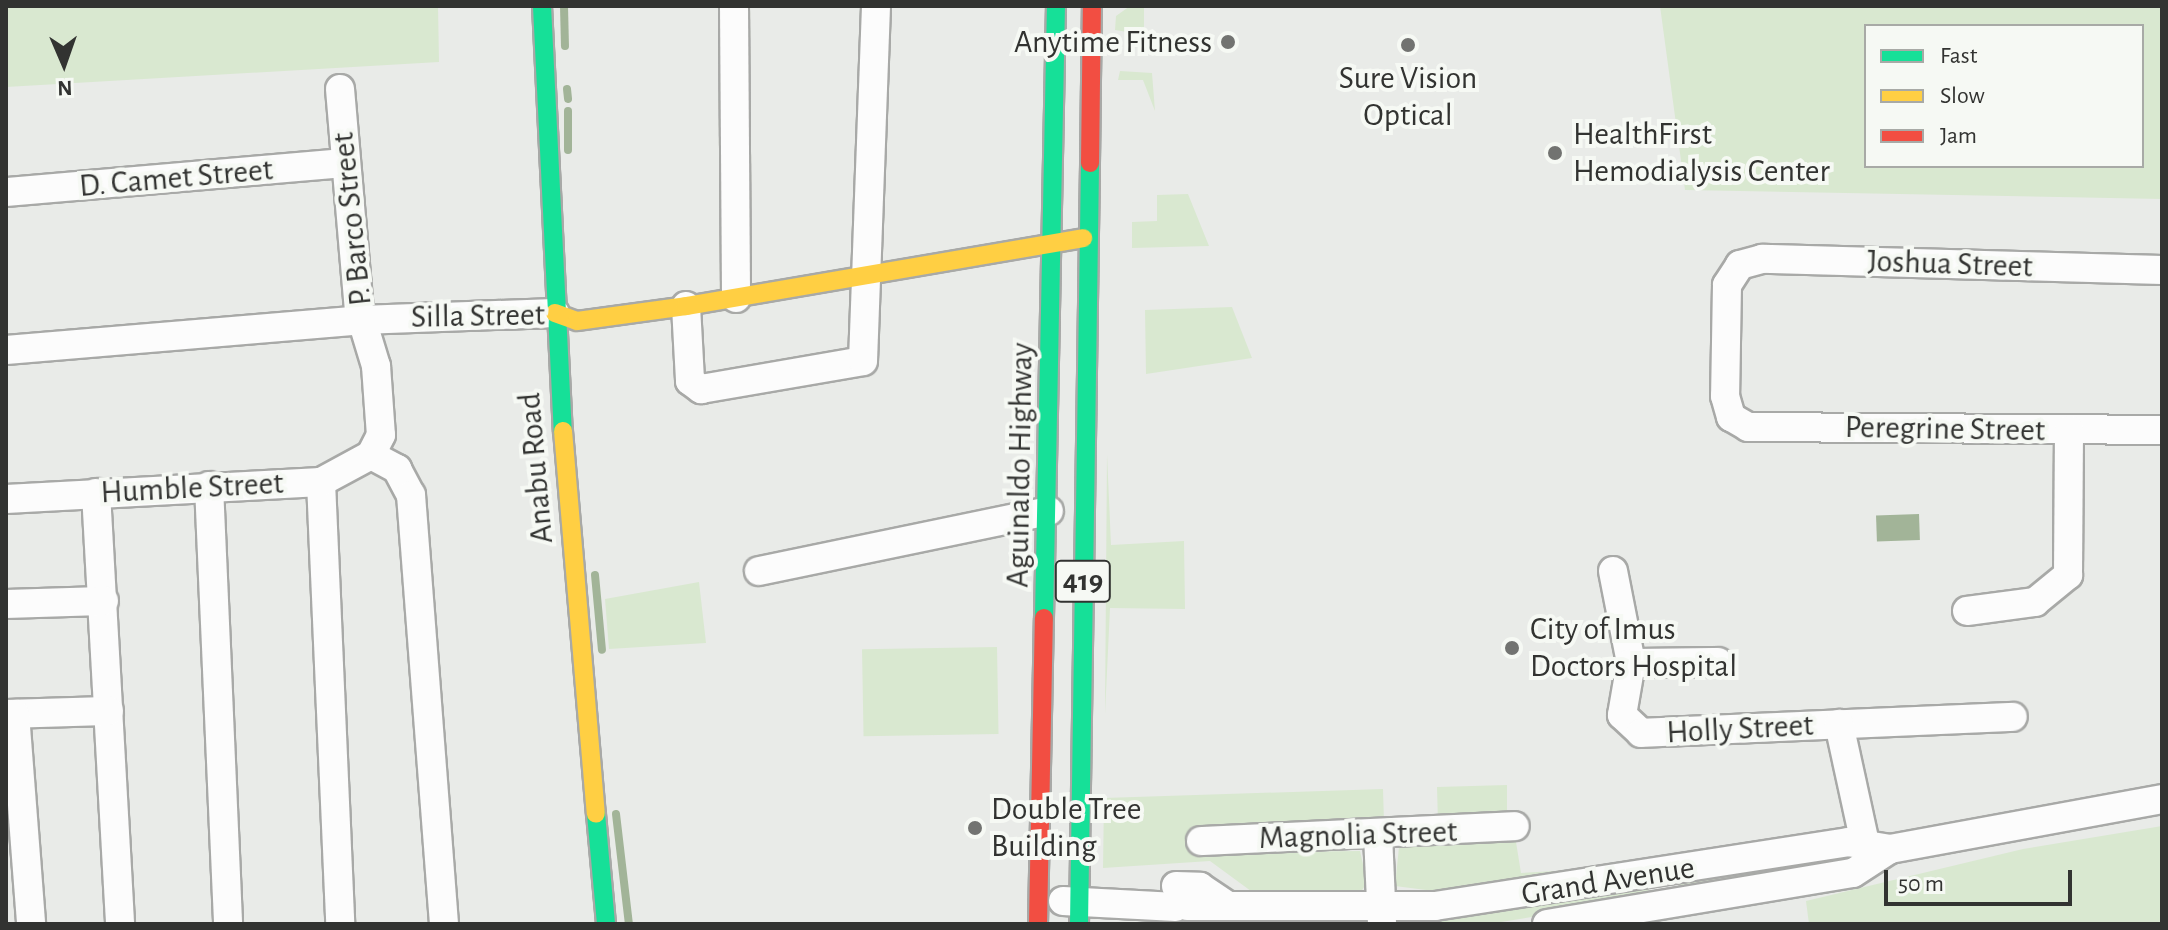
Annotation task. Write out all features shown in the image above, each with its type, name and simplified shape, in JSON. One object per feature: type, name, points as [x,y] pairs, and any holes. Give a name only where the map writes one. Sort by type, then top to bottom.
[{"type":"main road","name":"Anabu Road","points":[[542,6],[555,313],[606,924]]},
{"type":"main road","name":"Aguinaldo Highway","points":[[1038,912],[1049,511],[1056,6]]},
{"type":"main road","name":"Aguinaldo Highway","points":[[1079,913],[1092,6]]},
{"type":"main road","name":"Silla Street","points":[[555,313],[577,321],[686,306],[1087,237]]},
{"type":"street","points":[[734,6],[736,298]]},
{"type":"street","points":[[686,306],[690,381],[701,389],[863,361],[876,6]]},
{"type":"street","name":"P. Barco Street","points":[[340,89],[361,320],[367,349],[376,366],[381,435],[371,455]]},
{"type":"street","name":"D. Camet Street","points":[[6,192],[345,163]]},
{"type":"street","name":"Joshua Street","points":[[1731,417],[1727,285],[1740,265],[1762,259],[2162,270]]},
{"type":"street","name":"Silla Street","points":[[6,350],[361,320],[555,313]]},
{"type":"street","name":"Peregrine Street","points":[[1731,417],[1748,427],[2162,430]]},
{"type":"street","points":[[1967,611],[2035,602],[2068,575],[2069,430]]},
{"type":"street","points":[[371,455],[397,469],[411,495],[444,924]]},
{"type":"street","name":"Humble Street","points":[[6,499],[321,482],[371,455]]},
{"type":"street","points":[[321,482],[340,924]]},
{"type":"street","points":[[209,486],[228,924]]},
{"type":"street","points":[[96,493],[120,924]]},
{"type":"street","points":[[759,571],[1049,511]]},
{"type":"street","name":"Holly Street","points":[[1613,571],[1631,663],[1620,700],[1622,715],[1641,733],[2013,717]]},
{"type":"street","points":[[6,604],[104,601]]},
{"type":"street","points":[[1631,663],[1718,662]]},
{"type":"street","points":[[31,924],[11,714],[109,711]]},
{"type":"street","points":[[1839,724],[1878,846]]},
{"type":"street","name":"Grand Avenue","points":[[1038,912],[1079,913],[1173,897],[1200,887],[1228,905],[1382,916],[1661,871],[1878,846],[2162,799]]},
{"type":"street","name":"Magnolia Street","points":[[1201,841],[1378,835],[1515,826]]},
{"type":"street","points":[[1378,835],[1382,916]]},
{"type":"street","name":"Grand Avenue","points":[[1547,924],[1853,873],[1878,846]]},
{"type":"street","points":[[1661,871],[1666,904]]},
{"type":"shaded area","points":[[6,6],[438,6],[439,62],[6,87]]},
{"type":"shaded area","points":[[1130,6],[1144,6],[1144,32],[1166,38],[1115,30],[1116,16]]},
{"type":"shaded area","points":[[1660,6],[2162,6],[2162,199],[1685,190]]},
{"type":"shaded area","points":[[1120,71],[1152,73],[1155,111],[1143,80],[1118,80]]},
{"type":"shaded area","points":[[1188,194],[1209,246],[1132,248],[1132,222],[1157,221],[1157,195]]},
{"type":"shaded area","points":[[1232,307],[1252,358],[1146,374],[1145,310]]},
{"type":"shaded area","points":[[1107,454],[1111,545],[1184,541],[1185,609],[1110,608],[1105,714]]},
{"type":"shaded area","points":[[1919,514],[1920,540],[1877,541],[1876,516]]},
{"type":"shaded area","points":[[699,582],[706,643],[609,649],[605,599]]},
{"type":"shaded area","points":[[997,647],[999,734],[864,736],[862,649]]},
{"type":"shaded area","points":[[1507,785],[1507,813],[1438,823],[1437,787]]},
{"type":"shaded area","points":[[1383,789],[1384,822],[1191,827],[1192,853],[1360,851],[1367,882],[1361,892],[1255,894],[1210,861],[1103,868],[1104,798]]},
{"type":"shaded area","points":[[2162,826],[2162,924],[1809,924],[1806,901],[2023,849]]},
{"type":"shaded area","points":[[1505,839],[1516,842],[1521,873],[1572,870],[1434,891],[1395,886],[1399,847]]},
{"type":"shaded area","points":[[1852,852],[1859,860],[1678,887],[1679,881]]},
{"type":"shaded area","points":[[1649,886],[1648,898],[1489,924],[1392,924]]},
{"type":"waterway","points":[[564,6],[565,46]]},
{"type":"waterway","points":[[567,89],[568,99]]},
{"type":"waterway","points":[[568,111],[568,150]]},
{"type":"waterway","points":[[595,575],[602,650]]},
{"type":"waterway","points":[[616,814],[629,924]]},
{"type":"traffic: fast","points":[[542,6],[563,431]]},
{"type":"traffic: fast","points":[[1044,618],[1056,6]]},
{"type":"traffic: fast","points":[[1079,924],[1090,163]]},
{"type":"traffic: fast","points":[[596,814],[606,924]]},
{"type":"traffic: slow","points":[[555,313],[577,321],[686,306],[1083,238]]},
{"type":"traffic: slow","points":[[563,431],[596,814]]},
{"type":"traffic: jam","points":[[1090,163],[1092,6]]},
{"type":"traffic: jam","points":[[1038,924],[1044,618]]},
{"type":"place","name":"Anytime Fitness","points":[[1228,42]]},
{"type":"place","name":"Sure Vision Optical","points":[[1408,45]]},
{"type":"place","name":"HealthFirst Hemodialysis Center","points":[[1555,153]]},
{"type":"place","name":"City of Imus Doctors Hospital","points":[[1512,648]]},
{"type":"place","name":"Double Tree Building","points":[[975,828]]}]
